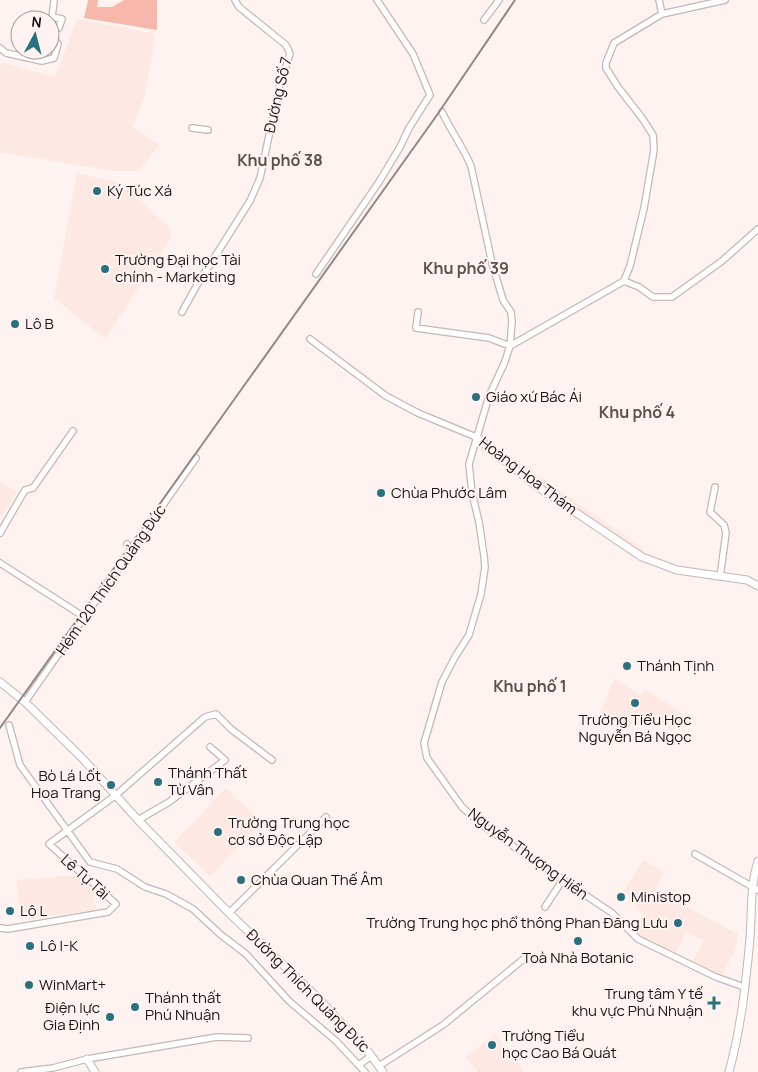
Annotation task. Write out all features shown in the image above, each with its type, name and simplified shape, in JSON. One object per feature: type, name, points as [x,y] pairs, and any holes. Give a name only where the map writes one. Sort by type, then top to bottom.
[{"type":"street","name":"Đường Số 7","points":[[182,312],[250,201],[257,186],[280,84],[290,54],[286,45],[239,7],[234,0]]},
{"type":"street","points":[[316,274],[379,182],[400,147],[408,128],[430,95],[413,54],[377,0]]},
{"type":"street","points":[[484,20],[499,0]]},
{"type":"street","points":[[659,0],[662,14]]},
{"type":"street","points":[[418,312],[416,328],[489,338],[510,346],[624,281],[630,266],[644,208],[654,150],[653,134],[618,87],[606,68],[606,63],[614,43],[662,14],[725,0]]},
{"type":"street","name":"Nguyễn Thượng Hiền","points":[[442,112],[471,166],[492,263],[503,300],[511,312],[512,322],[510,346],[489,396],[469,464],[472,493],[484,556],[485,567],[481,594],[469,635],[454,657],[442,682],[424,743],[427,758],[462,806],[482,825],[562,881],[612,913],[638,939],[716,977],[744,987]]},
{"type":"street","points":[[192,128],[208,130]]},
{"type":"street","points":[[624,281],[639,287],[653,297],[672,296],[722,261],[758,229]]},
{"type":"street","name":"Hoàng Hoa Thám","points":[[310,339],[386,396],[418,413],[476,437],[535,485],[642,557],[677,570],[747,580],[758,586]]},
{"type":"street","points":[[0,533],[25,490],[33,488],[73,431]]},
{"type":"street","name":"Hẻm 120 Thích Quảng Đức","points":[[25,702],[196,458]]},
{"type":"street","points":[[715,487],[710,512],[724,525],[726,532],[720,577]]},
{"type":"street","points":[[127,544],[133,550]]},
{"type":"street","points":[[0,563],[78,613]]},
{"type":"street","points":[[0,682],[25,702],[82,758],[138,820],[170,802],[226,760],[210,747]]},
{"type":"street","name":"Lê Tự Tài","points":[[0,928],[8,929],[108,912],[116,904],[49,844],[116,794],[205,717],[216,714],[231,729],[272,760]]},
{"type":"street","points":[[9,726],[20,765],[90,862],[117,869],[145,887],[166,894],[194,909],[246,954],[289,1001],[336,1041],[365,1072]]},
{"type":"street","points":[[230,913],[326,817]]},
{"type":"street","name":"Đường Thích Quảng Đức","points":[[138,820],[218,902],[319,999],[381,1069]]},
{"type":"street","points":[[695,854],[755,888]]},
{"type":"street","points":[[729,1072],[740,1028],[758,861]]},
{"type":"street","points":[[545,907],[562,881]]},
{"type":"street","points":[[381,1069],[443,1025],[526,957]]},
{"type":"street","points":[[21,1072],[54,1068],[88,1059],[217,1038],[248,1038]]},
{"type":"street","points":[[359,1065],[371,1056]]},
{"type":"street","points":[[88,1059],[95,1072]]},
{"type":"shaded area","points":[[88,0],[98,0],[97,7],[112,7],[124,0],[157,0],[157,30],[84,18]]},
{"type":"shaded area","points":[[77,19],[156,34],[144,99],[133,127],[160,145],[138,171],[114,171],[0,152],[0,62],[55,77]]},
{"type":"shaded area","name":"Trường Đại học Tài chính - Marketing","points":[[77,173],[118,182],[167,225],[172,233],[170,240],[105,339],[54,298]]},
{"type":"shaded area","points":[[487,440],[644,549],[637,560],[480,450]]},
{"type":"shaded area","points":[[0,481],[17,492],[2,516],[0,515]]},
{"type":"shaded area","name":"Trường Tiểu Học Nguyễn Bá Ngọc","points":[[614,679],[640,695],[645,689],[683,714],[673,731],[640,711],[628,729],[600,714]]},
{"type":"shaded area","name":"Trường Trung học cơ sở Độc Lập","points":[[226,788],[262,822],[210,876],[174,842]]},
{"type":"shaded area","name":"Trường Trung học phổ thông Phan Đăng Lưu","points":[[644,860],[664,872],[655,890],[738,934],[736,948],[722,975],[693,961],[703,941],[686,932],[676,953],[642,937],[635,931],[643,915],[624,890]]},
{"type":"shaded area","points":[[79,875],[81,886],[90,885],[97,910],[20,919],[17,880]]},
{"type":"shaded area","name":"Trường Tiểu học Cao Bá Quát","points":[[495,1034],[525,1072],[478,1072],[466,1057]]},
{"type":"railway","points":[[0,728],[437,115],[515,0]]},
{"type":"place","name":"Ký Túc Xá","points":[[97,191]]},
{"type":"place","name":"Trường Đại học Tài chính - Marketing","points":[[105,269]]},
{"type":"place","name":"Lô B","points":[[15,324]]},
{"type":"place","name":"Giáo xứ Bác Ái","points":[[476,397]]},
{"type":"place","name":"Chùa Phước Lâm","points":[[381,493]]},
{"type":"place","name":"Thánh Tịnh","points":[[627,666]]},
{"type":"place","name":"Trường Tiểu Học Nguyễn Bá Ngọc","points":[[635,703]]},
{"type":"place","name":"Thánh Thất Từ Vân","points":[[158,782]]},
{"type":"place","name":"Bò Lá Lốt Hoa Trang","points":[[111,785]]},
{"type":"place","name":"Trường Trung học cơ sở Độc Lập","points":[[218,832]]},
{"type":"place","name":"Chùa Quan Thế Âm","points":[[241,880]]},
{"type":"place","name":"Ministop","points":[[621,897]]},
{"type":"place","name":"Lô L","points":[[10,911]]},
{"type":"place","name":"Trường Trung học phổ thông Phan Đăng Lưu","points":[[678,923]]},
{"type":"place","name":"Toà Nhà Botanic","points":[[578,941]]},
{"type":"place","name":"Lô I-K","points":[[30,946]]},
{"type":"place","name":"WinMart+","points":[[29,985]]},
{"type":"place","name":"Trung tâm Y tế khu vực Phú Nhuận","points":[[714,1003]]},
{"type":"place","name":"Thánh thất Phú Nhuận","points":[[135,1007]]},
{"type":"place","name":"Điện lực Gia Định","points":[[110,1017]]},
{"type":"place","name":"Trường Tiểu học Cao Bá Quát","points":[[492,1045]]},
{"type":"district","name":"Khu phố 38","points":[[280,160]]},
{"type":"district","name":"Khu phố 39","points":[[466,268]]},
{"type":"district","name":"Khu phố 4","points":[[637,412]]},
{"type":"district","name":"Khu phố 1","points":[[530,686]]}]
